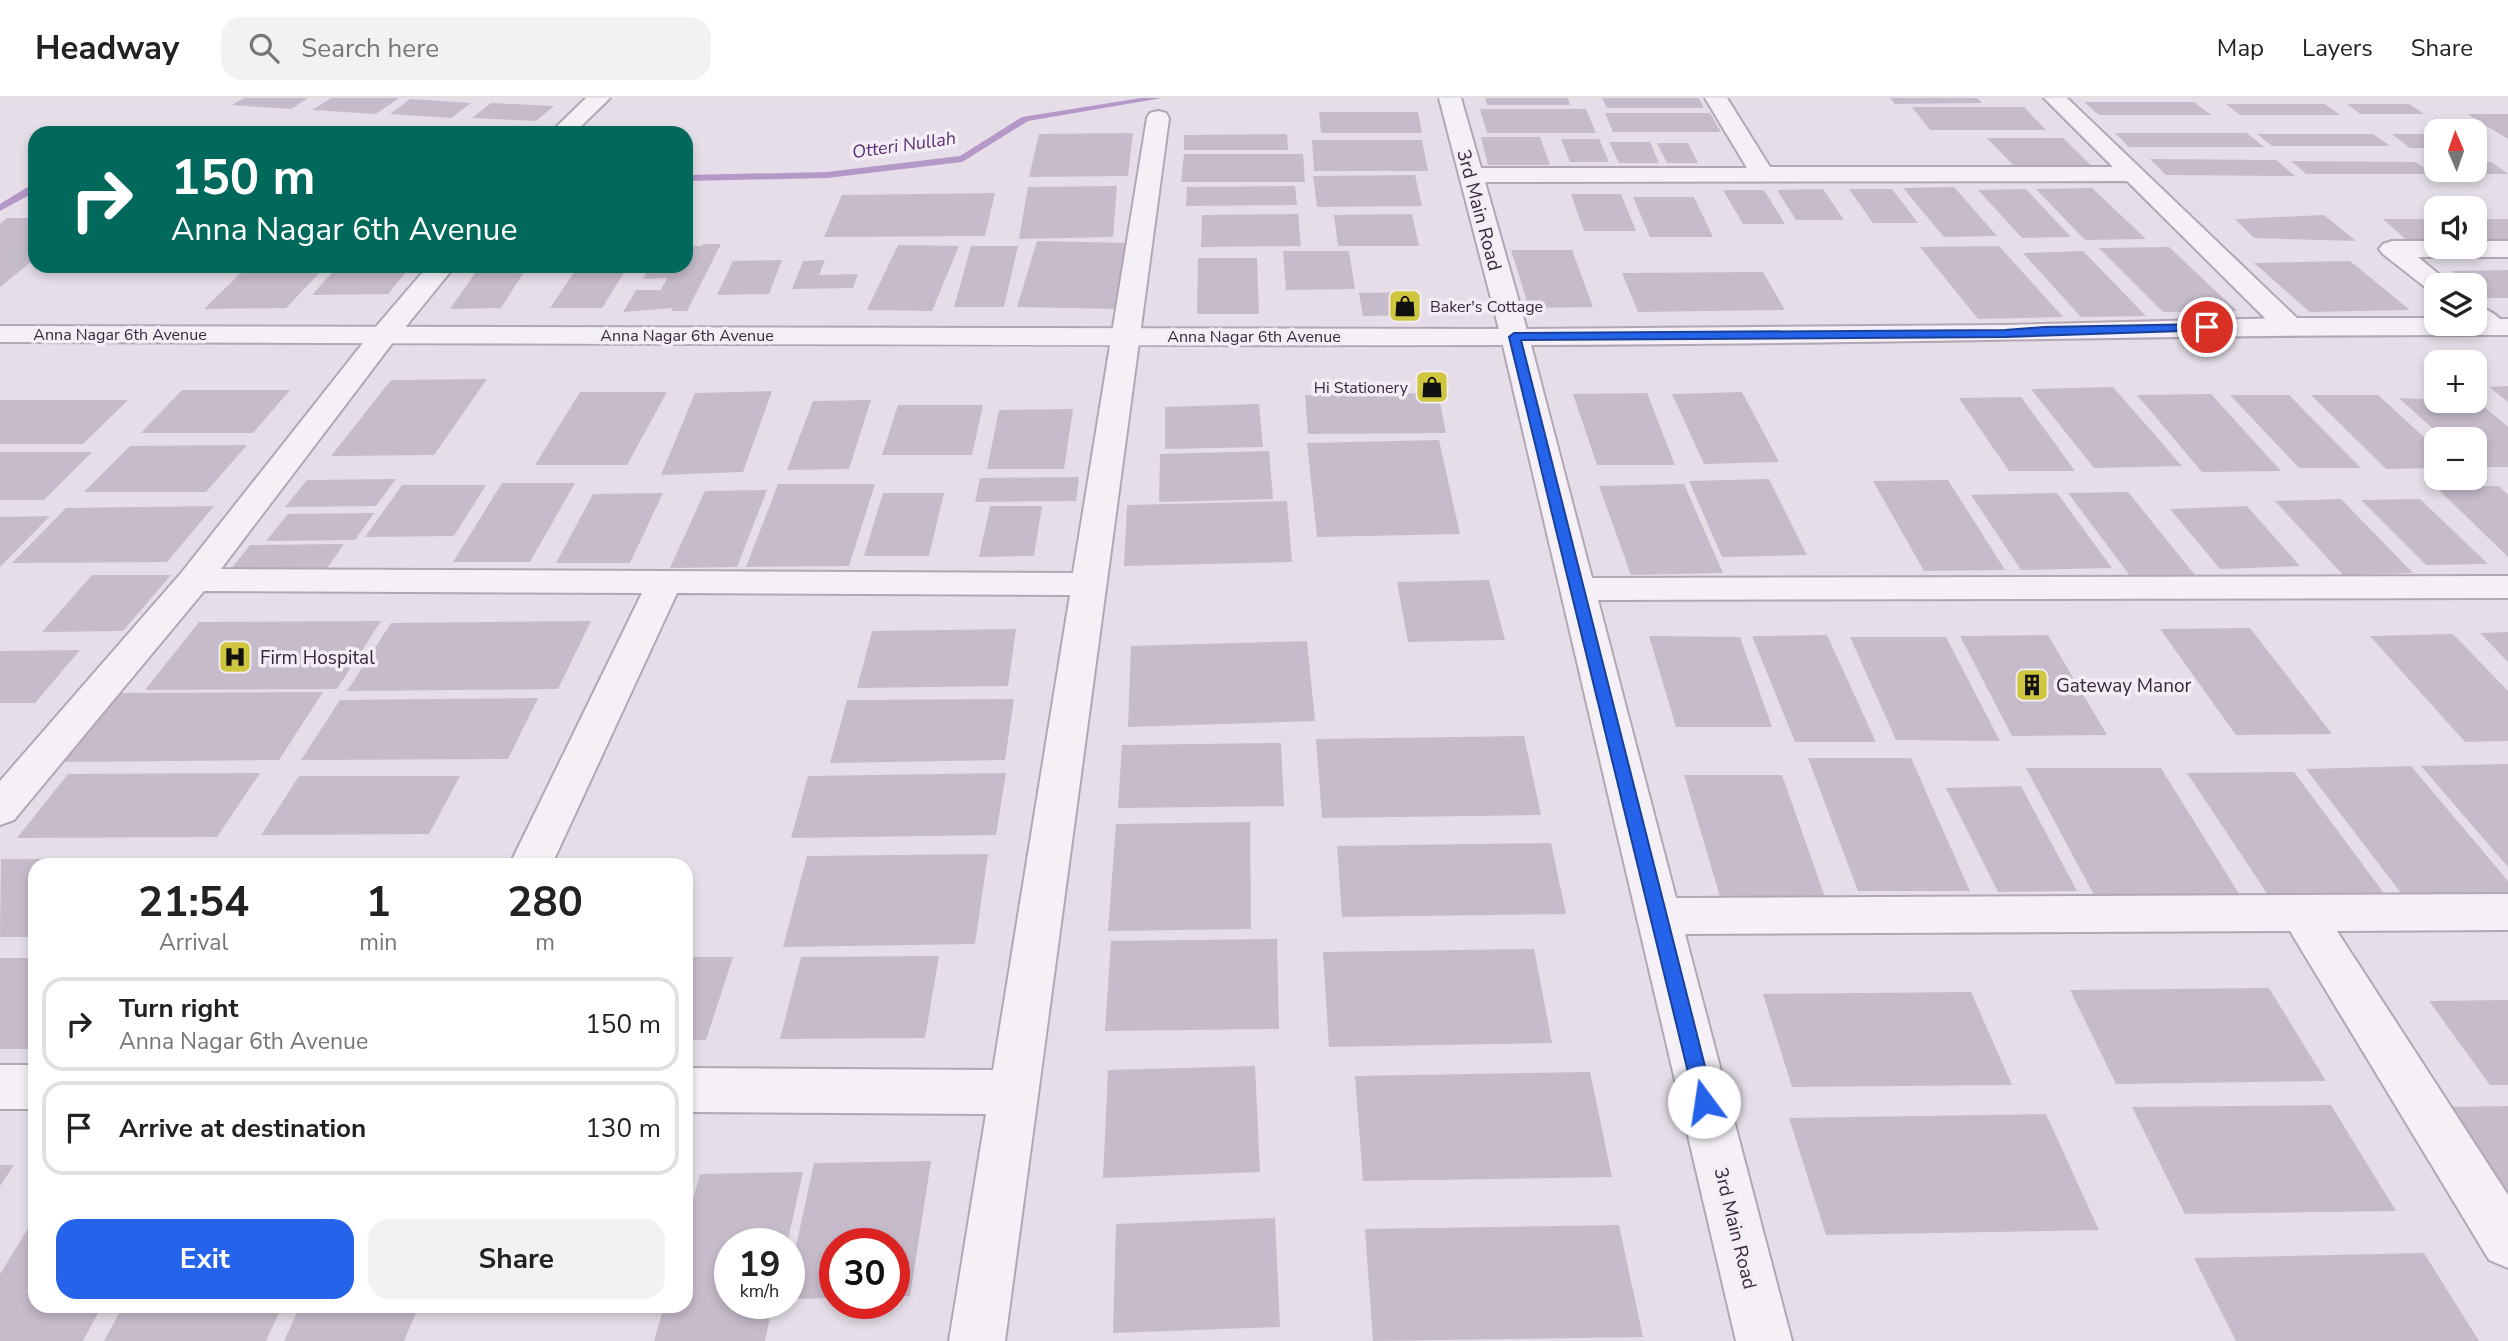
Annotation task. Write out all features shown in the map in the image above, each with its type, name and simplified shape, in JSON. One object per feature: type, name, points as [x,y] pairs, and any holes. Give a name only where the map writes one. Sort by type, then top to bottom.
[{"type":"street","points":[[569,126],[599,98]]},
{"type":"street","name":"3rd Main Road","points":[[1450,98],[1514,337],[1764,1341]]},
{"type":"street","points":[[1716,98],[1762,173]]},
{"type":"street","points":[[2054,98],[2289,326]]},
{"type":"street","points":[[977,1341],[1158,118]]},
{"type":"street","points":[[1471,175],[2133,174]]},
{"type":"street","points":[[2424,274],[2392,249],[2508,249]]},
{"type":"street","points":[[0,808],[194,580],[384,335],[436,273]]},
{"type":"street","name":"Anna Nagar 6th Avenue","points":[[13,334],[1514,337],[2005,333],[2044,330],[2491,322]]},
{"type":"street","points":[[2005,333],[2045,351],[2508,350]]},
{"type":"street","points":[[0,355],[13,334]]},
{"type":"street","points":[[194,580],[1088,584]]},
{"type":"street","points":[[534,858],[664,583]]},
{"type":"street","points":[[1576,589],[2508,587]]},
{"type":"street","points":[[1658,916],[2508,912]]},
{"type":"street","points":[[2302,913],[2508,1242]]},
{"type":"street","points":[[0,1087],[28,1087]]},
{"type":"street","points":[[693,1090],[1015,1093]]},
{"type":"building","points":[[244,98],[308,98],[291,109],[232,105]]},
{"type":"building","points":[[331,98],[399,98],[376,114],[312,110]]},
{"type":"building","points":[[1485,98],[1568,98],[1570,105],[1487,105]]},
{"type":"building","points":[[1602,98],[1699,98],[1704,108],[1607,108]]},
{"type":"building","points":[[1890,98],[1977,98],[1982,103],[1895,104]]},
{"type":"building","points":[[410,99],[471,103],[451,118],[390,114]]},
{"type":"building","points":[[2084,102],[2194,102],[2211,115],[2099,115]]},
{"type":"building","points":[[491,103],[554,106],[536,121],[472,118]]},
{"type":"building","points":[[2226,104],[2325,104],[2340,115],[2240,115]]},
{"type":"building","points":[[2347,104],[2409,104],[2424,114],[2360,114]]},
{"type":"building","points":[[1912,107],[2024,107],[2046,130],[1930,130]]},
{"type":"building","points":[[1480,109],[1586,109],[1596,133],[1487,133]]},
{"type":"building","points":[[1319,112],[1418,112],[1422,133],[1321,133]]},
{"type":"building","points":[[1605,113],[1710,113],[1721,132],[1613,132]]},
{"type":"building","points":[[2467,114],[2508,114],[2508,139],[2487,126],[2487,119],[2475,119]]},
{"type":"building","points":[[1133,133],[1128,176],[1029,177],[1039,134]]},
{"type":"building","points":[[2115,133],[2247,133],[2264,147],[2129,147]]},
{"type":"building","points":[[1287,134],[1288,150],[1184,150],[1184,135]]},
{"type":"building","points":[[2257,134],[2373,134],[2390,146],[2272,146]]},
{"type":"building","points":[[2392,134],[2424,134],[2424,148],[2410,148]]},
{"type":"building","points":[[1481,137],[1540,137],[1550,165],[1488,165]]},
{"type":"building","points":[[1987,138],[2063,138],[2092,166],[2014,166]]},
{"type":"building","points":[[1561,139],[1599,139],[1609,162],[1570,162]]},
{"type":"building","points":[[1312,140],[1422,140],[1428,171],[1314,171]]},
{"type":"building","points":[[1609,142],[1650,142],[1659,163],[1619,163]]},
{"type":"building","points":[[1657,143],[1688,143],[1698,163],[1667,163]]},
{"type":"building","points":[[1184,154],[1303,154],[1305,182],[1181,182]]},
{"type":"building","points":[[2150,159],[2276,160],[2295,176],[2166,175]]},
{"type":"building","points":[[2291,161],[2416,162],[2424,168],[2424,174],[2306,174]]},
{"type":"building","points":[[2487,162],[2491,162],[2508,174],[2487,174]]},
{"type":"building","points":[[1415,175],[1422,206],[1317,207],[1313,176]]},
{"type":"building","points":[[1117,186],[1113,237],[1019,239],[1028,187]]},
{"type":"building","points":[[1295,186],[1297,205],[1186,206],[1187,187]]},
{"type":"building","points":[[1954,187],[1997,236],[1944,237],[1903,188]]},
{"type":"building","points":[[2092,188],[2146,239],[2085,240],[2036,189]]},
{"type":"building","points":[[1823,189],[1844,220],[1796,220],[1777,190]]},
{"type":"building","points":[[1849,189],[1892,189],[1918,223],[1873,223]]},
{"type":"building","points":[[2026,189],[2071,237],[2022,238],[1978,190]]},
{"type":"building","points":[[1723,190],[1764,190],[1785,224],[1743,224]]},
{"type":"building","points":[[995,193],[985,236],[824,237],[842,195]]},
{"type":"building","points":[[1571,194],[1621,194],[1636,231],[1584,231]]},
{"type":"building","points":[[1633,197],[1694,197],[1713,237],[1650,237]]},
{"type":"building","points":[[1298,214],[1301,246],[1201,247],[1202,215]]},
{"type":"building","points":[[1412,214],[1419,246],[1338,246],[1334,215]]},
{"type":"building","points":[[2324,215],[2356,241],[2254,238],[2235,219]]},
{"type":"building","points":[[7,218],[28,218],[28,265],[0,287],[0,224]]},
{"type":"building","points":[[2383,219],[2424,219],[2424,244],[2412,245]]},
{"type":"building","points":[[2487,219],[2508,219],[2508,244],[2487,244]]},
{"type":"building","points":[[1037,241],[1134,243],[1120,309],[1017,307]]},
{"type":"building","points":[[721,244],[687,311],[671,311],[673,308],[623,312],[636,290],[661,290],[667,278],[643,279],[646,273],[693,273],[693,246]]},
{"type":"building","points":[[898,245],[959,246],[932,311],[867,310]]},
{"type":"building","points":[[971,246],[1018,246],[1004,307],[954,307]]},
{"type":"building","points":[[1999,246],[2063,317],[1978,319],[1920,247]]},
{"type":"building","points":[[2169,247],[2237,311],[2163,312],[2099,248]]},
{"type":"building","points":[[1511,250],[1572,250],[1593,307],[1529,308]]},
{"type":"building","points":[[1283,251],[1349,251],[1355,289],[1286,290]]},
{"type":"building","points":[[2083,251],[2146,316],[2081,317],[2023,253]]},
{"type":"building","points":[[1198,258],[1257,258],[1259,314],[1197,314]]},
{"type":"building","points":[[782,260],[769,294],[717,295],[733,261]]},
{"type":"building","points":[[825,260],[819,275],[858,274],[853,288],[792,289],[803,261]]},
{"type":"building","points":[[2350,261],[2410,310],[2310,312],[2254,263]]},
{"type":"building","points":[[2508,270],[2508,298],[2487,298],[2487,273],[2451,271]]},
{"type":"building","points":[[1763,272],[1785,310],[1638,312],[1622,273]]},
{"type":"building","points":[[241,273],[319,273],[286,308],[204,309]]},
{"type":"building","points":[[332,273],[405,273],[388,294],[312,295]]},
{"type":"building","points":[[475,273],[524,273],[501,308],[450,309]]},
{"type":"building","points":[[574,273],[624,273],[602,308],[550,308]]},
{"type":"building","points":[[1410,292],[1415,315],[1363,316],[1359,293]]},
{"type":"building","points":[[487,379],[434,455],[331,456],[391,380]]},
{"type":"building","points":[[2508,386],[2508,402],[2489,387]]},
{"type":"building","points":[[2113,387],[2182,466],[2094,468],[2031,389]]},
{"type":"building","points":[[182,390],[290,390],[253,433],[141,433]]},
{"type":"building","points":[[772,391],[743,472],[661,475],[695,393]]},
{"type":"building","points":[[580,392],[667,392],[627,465],[535,465]]},
{"type":"building","points":[[1742,392],[1779,462],[1704,464],[1672,394]]},
{"type":"building","points":[[1438,393],[1446,433],[1308,434],[1305,395]]},
{"type":"building","points":[[1647,393],[1675,465],[1597,465],[1573,394]]},
{"type":"building","points":[[2211,394],[2281,471],[2202,472],[2137,395]]},
{"type":"building","points":[[2230,395],[2289,395],[2361,468],[2299,468]]},
{"type":"building","points":[[2311,395],[2378,395],[2424,437],[2424,468],[2386,469]]},
{"type":"building","points":[[2021,397],[2075,471],[2009,471],[1959,398]]},
{"type":"building","points":[[2399,398],[2424,399],[2424,413],[2487,413],[2487,409],[2508,427],[2508,467],[2487,467],[2487,427],[2431,427]]},
{"type":"building","points":[[0,400],[128,400],[83,444],[0,444]]},
{"type":"building","points":[[871,400],[849,469],[787,470],[813,401]]},
{"type":"building","points":[[1259,404],[1263,447],[1165,449],[1165,407]]},
{"type":"building","points":[[898,405],[983,405],[972,455],[882,455]]},
{"type":"building","points":[[1073,409],[1064,469],[987,469],[999,410]]},
{"type":"building","points":[[1439,440],[1460,534],[1317,537],[1307,443]]},
{"type":"building","points":[[247,445],[206,492],[84,492],[130,446]]},
{"type":"building","points":[[1269,451],[1273,499],[1159,502],[1160,454]]},
{"type":"building","points":[[0,452],[92,452],[44,500],[0,500]]},
{"type":"building","points":[[1079,477],[1076,501],[975,502],[980,478]]},
{"type":"building","points":[[396,479],[376,506],[285,507],[307,480]]},
{"type":"building","points":[[1769,479],[1807,555],[1722,557],[1689,481]]},
{"type":"building","points":[[1948,480],[2005,570],[1924,571],[1873,481]]},
{"type":"building","points":[[502,483],[575,483],[530,562],[453,562]]},
{"type":"building","points":[[778,484],[875,484],[849,566],[746,567]]},
{"type":"building","points":[[1684,484],[1723,573],[1631,575],[1599,486]]},
{"type":"building","points":[[402,485],[486,485],[454,536],[365,537]]},
{"type":"building","points":[[2487,486],[2499,486],[2508,495],[2508,557],[2439,490],[2487,490]]},
{"type":"building","points":[[767,490],[737,567],[670,568],[705,491]]},
{"type":"building","points":[[2128,492],[2195,575],[2131,577],[2068,493]]},
{"type":"building","points":[[663,493],[630,563],[556,563],[593,494]]},
{"type":"building","points":[[883,493],[944,493],[929,556],[864,556]]},
{"type":"building","points":[[2057,493],[2112,568],[2021,570],[1971,495]]},
{"type":"building","points":[[2341,499],[2413,573],[2343,575],[2275,501]]},
{"type":"building","points":[[2420,499],[2488,564],[2426,565],[2361,500]]},
{"type":"building","points":[[1287,501],[1292,562],[1124,566],[1127,505]]},
{"type":"building","points":[[214,506],[167,562],[12,563],[66,508]]},
{"type":"building","points":[[990,506],[1042,506],[1034,556],[979,557]]},
{"type":"building","points":[[2247,506],[2300,566],[2220,569],[2170,509]]},
{"type":"building","points":[[374,513],[355,540],[266,541],[288,514]]},
{"type":"building","points":[[50,516],[0,567],[0,517]]},
{"type":"building","points":[[344,544],[323,574],[227,574],[250,545]]},
{"type":"building","points":[[92,575],[171,575],[123,631],[42,632]]},
{"type":"building","points":[[1489,580],[1505,640],[1408,642],[1397,582]]},
{"type":"building","points":[[381,621],[337,689],[145,690],[199,622]]},
{"type":"building","points":[[591,621],[558,689],[347,691],[391,623]]},
{"type":"building","points":[[2250,628],[2332,734],[2236,735],[2160,629]]},
{"type":"building","points":[[1016,629],[1008,686],[857,688],[872,631]]},
{"type":"building","points":[[2508,632],[2508,662],[2480,633]]},
{"type":"building","points":[[2453,634],[2508,691],[2508,741],[2465,742],[2370,636]]},
{"type":"building","points":[[1827,635],[1876,742],[1795,742],[1752,636]]},
{"type":"building","name":"Gateway Manor","points":[[2048,635],[2107,735],[2012,736],[1960,636]]},
{"type":"building","points":[[1649,636],[1740,637],[1772,727],[1676,727]]},
{"type":"building","points":[[1850,637],[1946,637],[2000,741],[1896,740]]},
{"type":"building","points":[[1307,641],[1315,721],[1128,727],[1131,646]]},
{"type":"building","points":[[80,650],[35,703],[0,703],[0,651]]},
{"type":"building","points":[[323,692],[279,760],[63,762],[119,693]]},
{"type":"building","points":[[538,698],[508,759],[301,760],[340,700]]},
{"type":"building","points":[[1014,699],[1005,760],[830,763],[847,700]]},
{"type":"building","points":[[1524,736],[1541,815],[1322,818],[1316,739]]},
{"type":"building","points":[[1281,743],[1284,806],[1118,808],[1122,745]]},
{"type":"building","points":[[1808,758],[1911,758],[1970,891],[1858,891]]},
{"type":"building","points":[[2508,764],[2508,867],[2421,766]]},
{"type":"building","points":[[2411,766],[2508,881],[2508,894],[2404,897],[2306,769]]},
{"type":"building","points":[[2026,768],[2161,768],[2241,897],[2095,897]]},
{"type":"building","points":[[2294,772],[2386,896],[2270,898],[2187,773]]},
{"type":"building","points":[[260,773],[217,837],[17,838],[68,774]]},
{"type":"building","points":[[1006,773],[996,835],[791,838],[808,776]]},
{"type":"building","points":[[1684,775],[1782,775],[1826,900],[1721,900]]},
{"type":"building","points":[[299,776],[460,776],[429,834],[261,835]]},
{"type":"building","points":[[2021,786],[2077,891],[1998,892],[1946,788]]},
{"type":"building","points":[[1250,822],[1251,929],[1108,931],[1116,824]]},
{"type":"building","points":[[1551,843],[1566,914],[1342,917],[1337,846]]},
{"type":"building","points":[[988,854],[975,944],[783,947],[807,856]]},
{"type":"building","points":[[1,859],[28,859],[28,937],[0,937]]},
{"type":"building","points":[[1277,939],[1279,1029],[1105,1031],[1111,941]]},
{"type":"building","points":[[1534,949],[1552,1043],[1329,1047],[1323,952]]},
{"type":"building","points":[[939,956],[925,1038],[780,1039],[801,957]]},
{"type":"building","points":[[693,957],[733,957],[706,1040],[693,1040]]},
{"type":"building","points":[[0,958],[28,958],[28,1049],[0,1049]]},
{"type":"building","points":[[2269,988],[2326,1081],[2116,1084],[2070,990]]},
{"type":"building","points":[[1971,992],[2012,1085],[1792,1087],[1763,994]]},
{"type":"building","points":[[2508,1000],[2508,1085],[2490,1085],[2429,1001]]},
{"type":"building","points":[[1255,1066],[1260,1172],[1103,1178],[1108,1070]]},
{"type":"building","points":[[1590,1072],[1612,1177],[1363,1181],[1355,1076]]},
{"type":"building","points":[[2331,1105],[2396,1211],[2185,1214],[2132,1107]]},
{"type":"building","points":[[2508,1106],[2508,1192],[2450,1107]]},
{"type":"building","points":[[2046,1114],[2099,1230],[1826,1235],[1789,1118]]},
{"type":"building","points":[[931,1161],[910,1296],[910,1228],[819,1228],[819,1298],[805,1299],[805,1228],[800,1228],[814,1163]]},
{"type":"building","points":[[0,1165],[14,1165],[0,1186]]},
{"type":"building","points":[[803,1172],[791,1228],[714,1228],[714,1319],[770,1319],[765,1341],[654,1341],[662,1313],[693,1313],[693,1200],[700,1174]]},
{"type":"building","points":[[1275,1218],[1280,1327],[1113,1333],[1116,1224]]},
{"type":"building","points":[[1619,1225],[1643,1337],[1373,1341],[1365,1229]]},
{"type":"building","points":[[28,1228],[28,1313],[98,1313],[83,1341],[0,1341],[0,1274]]},
{"type":"building","points":[[2424,1253],[2479,1341],[2236,1341],[2194,1258]]},
{"type":"building","points":[[119,1313],[279,1313],[266,1341],[104,1341]]},
{"type":"building","points":[[297,1313],[416,1313],[404,1341],[284,1341]]},
{"type":"waterway","name":"Otteri Nullah","points":[[693,178],[827,175],[962,159],[1025,119],[1158,98]]},
{"type":"waterway","name":"Otteri Nullah","points":[[0,208],[28,191]]},
{"type":"place","name":"Baker's Cottage","points":[[1405,306]]},
{"type":"place","name":"Hi Stationery","points":[[1432,387]]},
{"type":"place","name":"Firm Hospital","points":[[235,657]]},
{"type":"place","name":"Gateway Manor","points":[[2032,685]]},
{"type":"route","points":[[1704,1102],[1514,337],[2005,333],[2207,327]]}]
